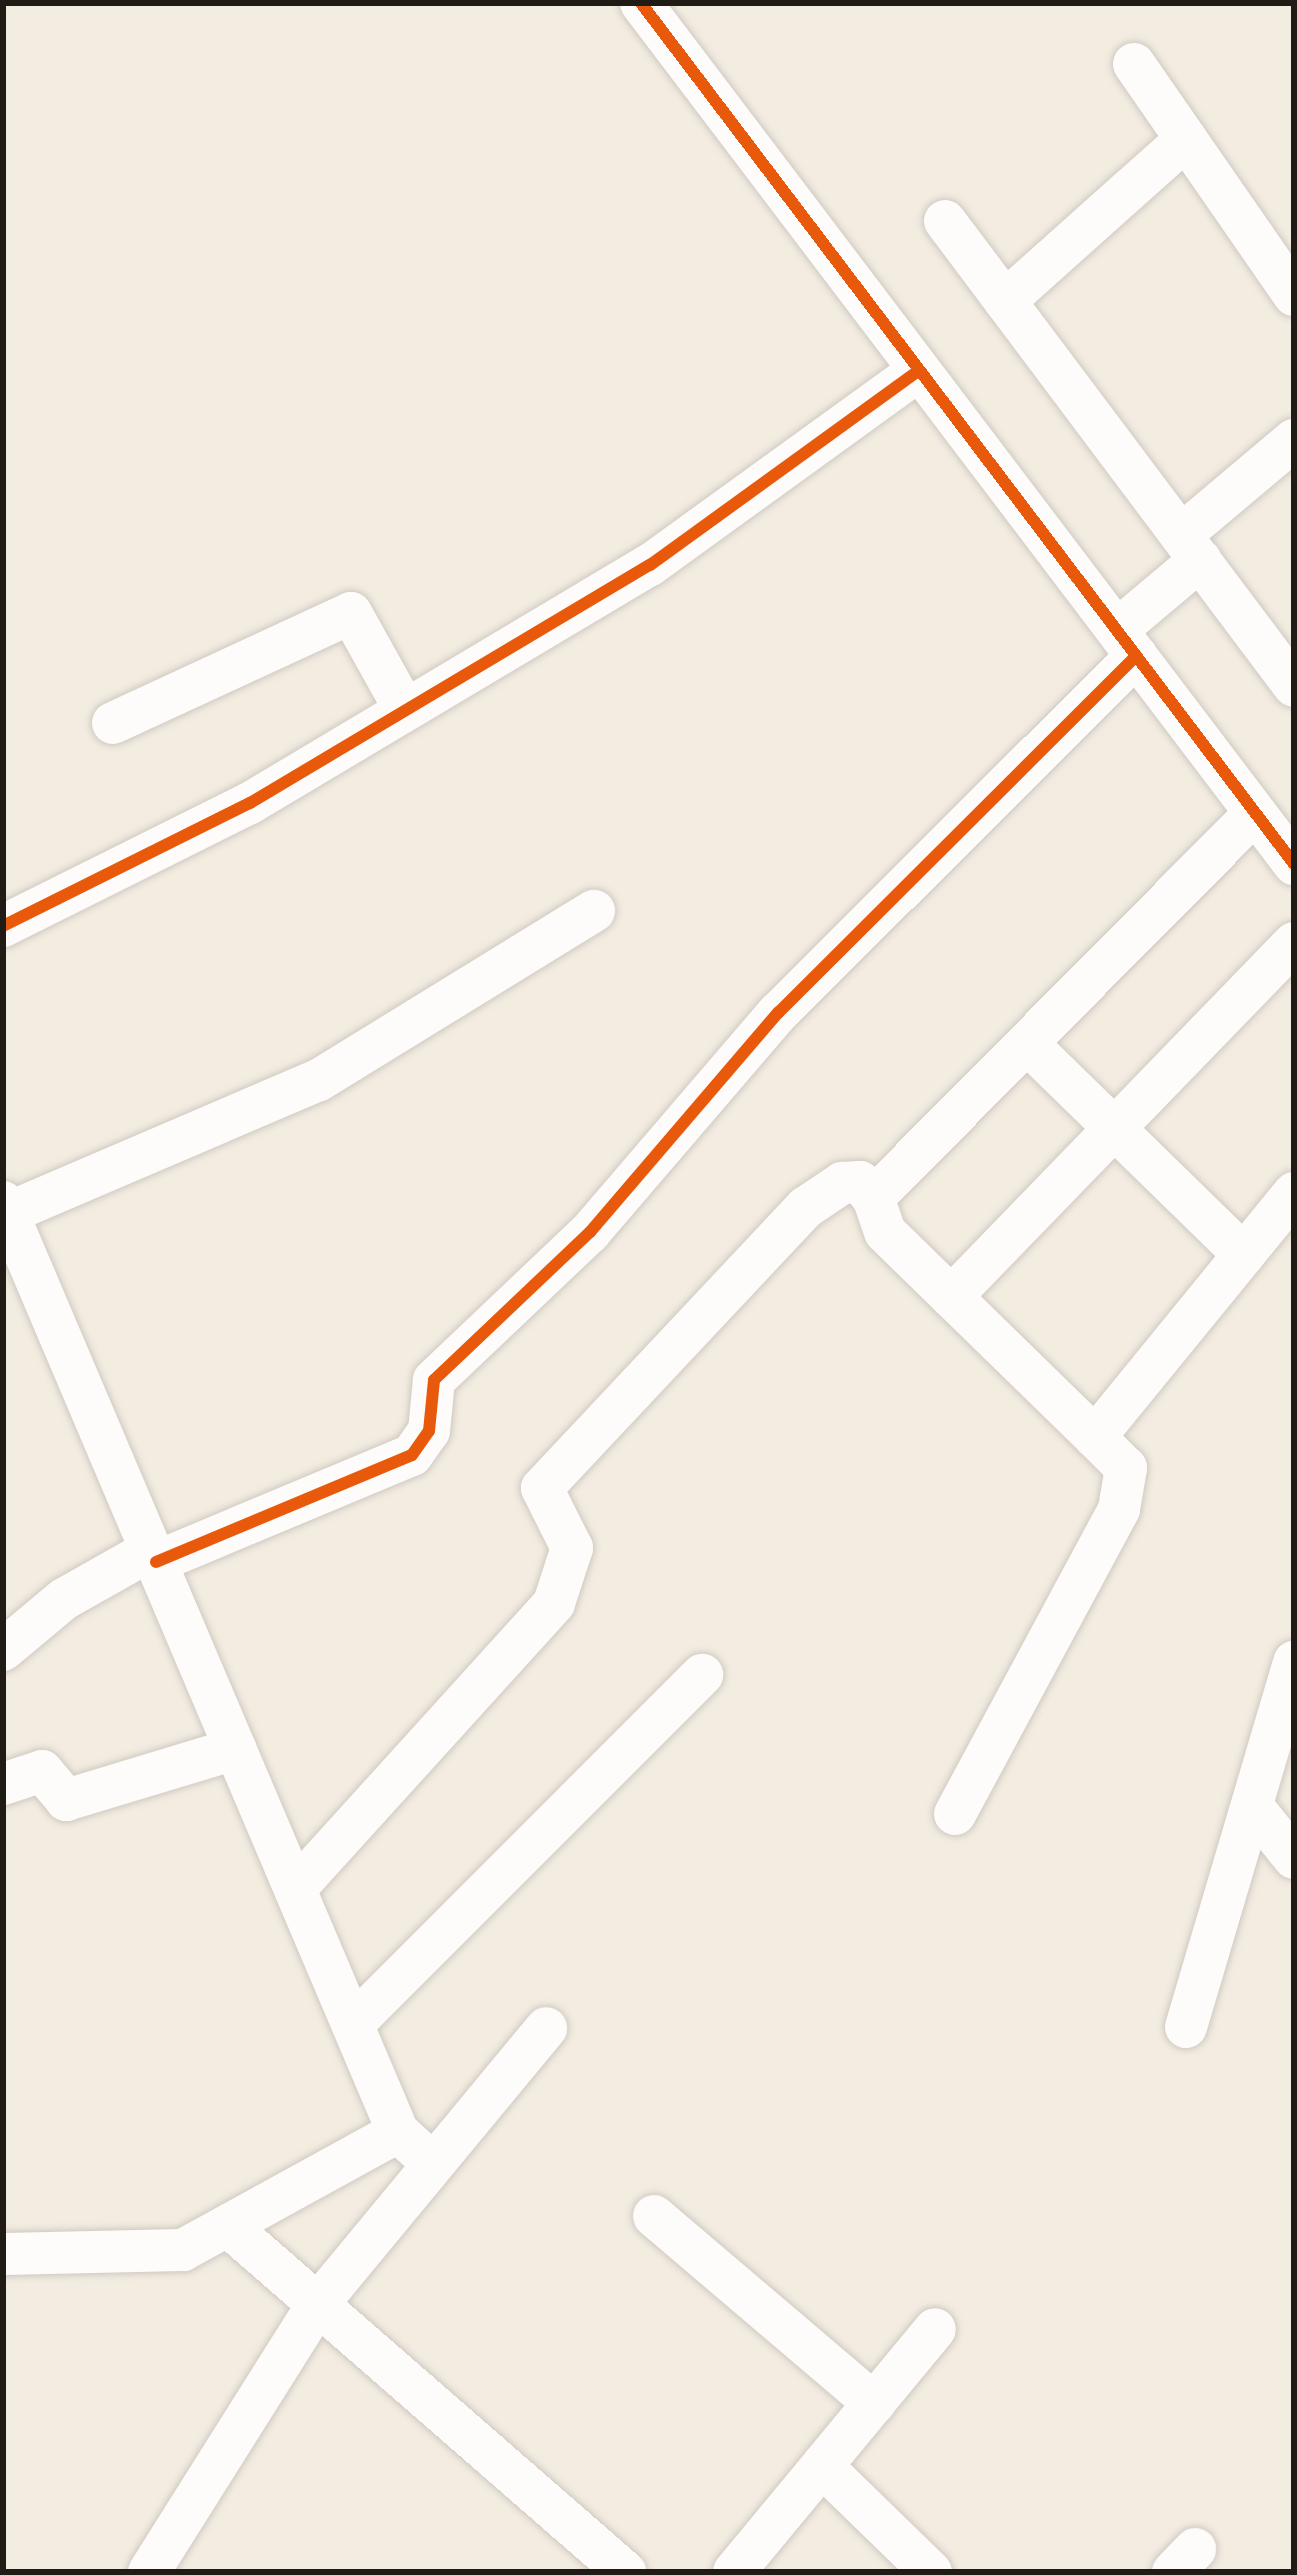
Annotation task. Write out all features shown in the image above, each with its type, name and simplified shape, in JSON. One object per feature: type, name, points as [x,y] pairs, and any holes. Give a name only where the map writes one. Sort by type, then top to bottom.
[{"type":"street","points":[[641,3],[1294,864]]},
{"type":"street","points":[[1135,64],[1294,295]]},
{"type":"street","points":[[1005,301],[1186,139]]},
{"type":"street","points":[[945,221],[1294,686]]},
{"type":"street","points":[[3,926],[250,803],[650,566],[919,370]]},
{"type":"street","points":[[3,1650],[64,1599],[154,1556],[412,1455],[429,1431],[434,1380],[590,1232],[778,1013],[1126,643],[1190,547],[1294,440]]},
{"type":"street","points":[[113,723],[351,613],[405,710]]},
{"type":"street","points":[[873,1198],[1032,1048],[1255,813]]},
{"type":"street","points":[[433,2164],[398,2132],[5,1207],[319,1080],[594,911]]},
{"type":"street","points":[[951,1297],[1117,1131],[1294,943]]},
{"type":"street","points":[[1032,1048],[1244,1255]]},
{"type":"street","points":[[295,1888],[554,1603],[572,1548],[542,1488],[806,1208],[842,1183],[860,1182],[873,1198],[885,1232],[1126,1468],[1119,1509],[955,1814]]},
{"type":"street","points":[[1095,1437],[1294,1193]]},
{"type":"street","points":[[1186,2027],[1294,1663]]},
{"type":"street","points":[[353,2024],[702,1675]]},
{"type":"street","points":[[3,1784],[42,1771],[66,1799],[236,1749]]},
{"type":"street","points":[[1252,1805],[1294,1858]]},
{"type":"street","points":[[149,2572],[318,2304],[546,2027]]},
{"type":"street","points":[[3,2254],[183,2250],[398,2132]]},
{"type":"street","points":[[654,2216],[874,2403]]},
{"type":"street","points":[[228,2226],[626,2572]]},
{"type":"street","points":[[734,2572],[935,2329]]},
{"type":"street","points":[[822,2466],[931,2572]]},
{"type":"cycle path","points":[[641,3],[1294,864]]},
{"type":"cycle path","points":[[3,926],[250,803],[650,565],[919,370]]},
{"type":"cycle path","points":[[156,1562],[412,1455],[429,1431],[434,1380],[590,1232],[778,1013],[1136,656]]}]
